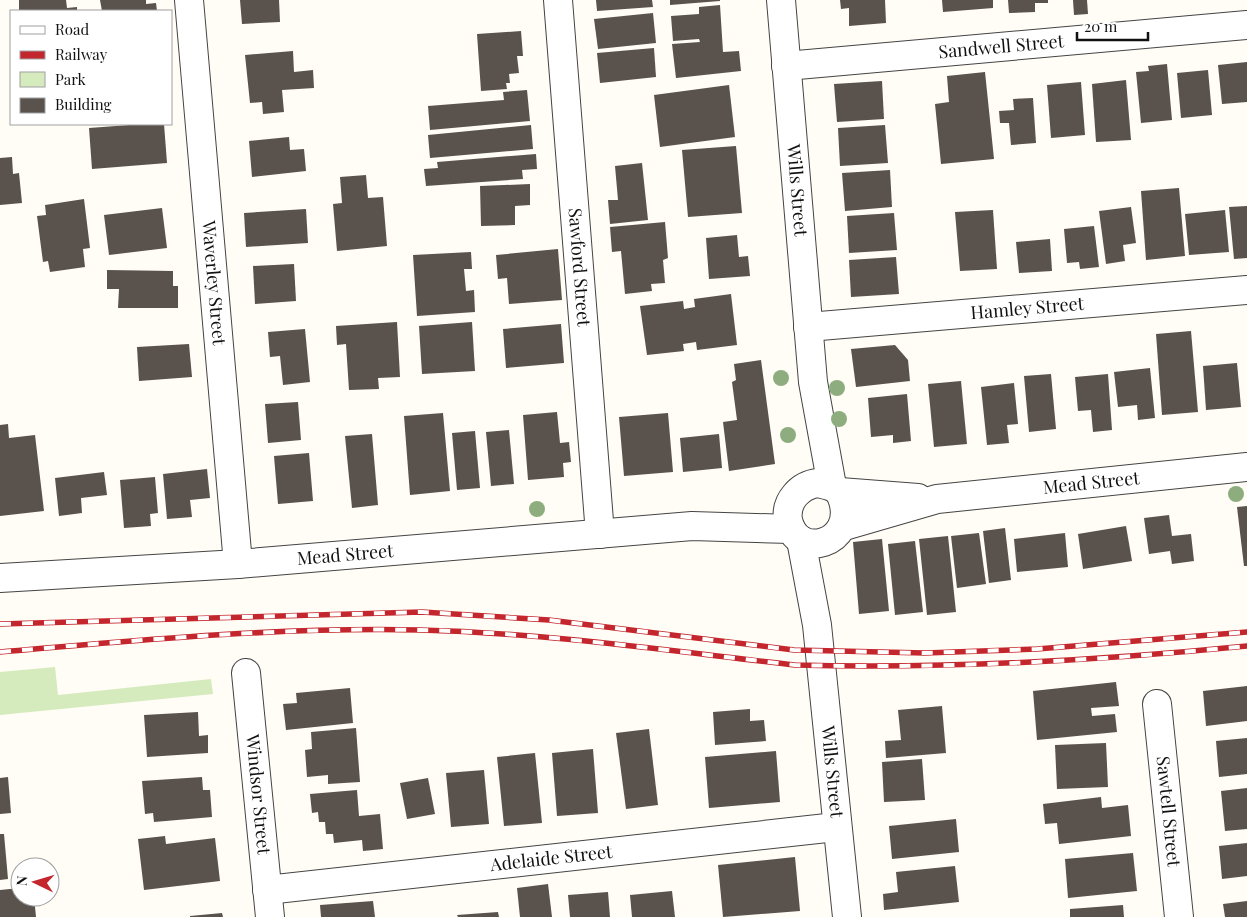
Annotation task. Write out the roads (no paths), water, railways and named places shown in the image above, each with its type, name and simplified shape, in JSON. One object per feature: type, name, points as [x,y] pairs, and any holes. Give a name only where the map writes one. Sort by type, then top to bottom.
[{"type":"street","name":"Waverley Street","points":[[189,0],[238,564]]},
{"type":"street","name":"Sawford Street","points":[[558,0],[600,534]]},
{"type":"street","name":"Wills Street","points":[[780,0],[813,382],[810,506],[817,625],[836,828],[847,917]]},
{"type":"street","name":"Sandwell Street","points":[[786,66],[1247,25]]},
{"type":"street","name":"Hamley Street","points":[[808,328],[1247,290]]},
{"type":"street","name":"Mead Street","points":[[0,578],[238,564],[692,526],[810,506],[937,499],[1247,467]]},
{"type":"street","name":"Mead Street","points":[[810,506],[820,544],[836,533],[937,499]]},
{"type":"street","name":"Wills Street","points":[[810,506],[846,510],[836,533],[817,625]]},
{"type":"street","name":"Windsor Street","points":[[246,673],[270,917]]},
{"type":"street","name":"Sawtell Street","points":[[1157,704],[1179,917]]},
{"type":"street","name":"Adelaide Street","points":[[267,890],[836,828]]},
{"type":"railway","points":[[0,624],[422,612],[549,620],[794,650],[925,653],[1037,649],[1247,632]]},
{"type":"railway","points":[[0,652],[210,635],[315,630],[420,630],[514,635],[608,643],[795,665],[852,666],[1021,663],[1247,646]]}]
